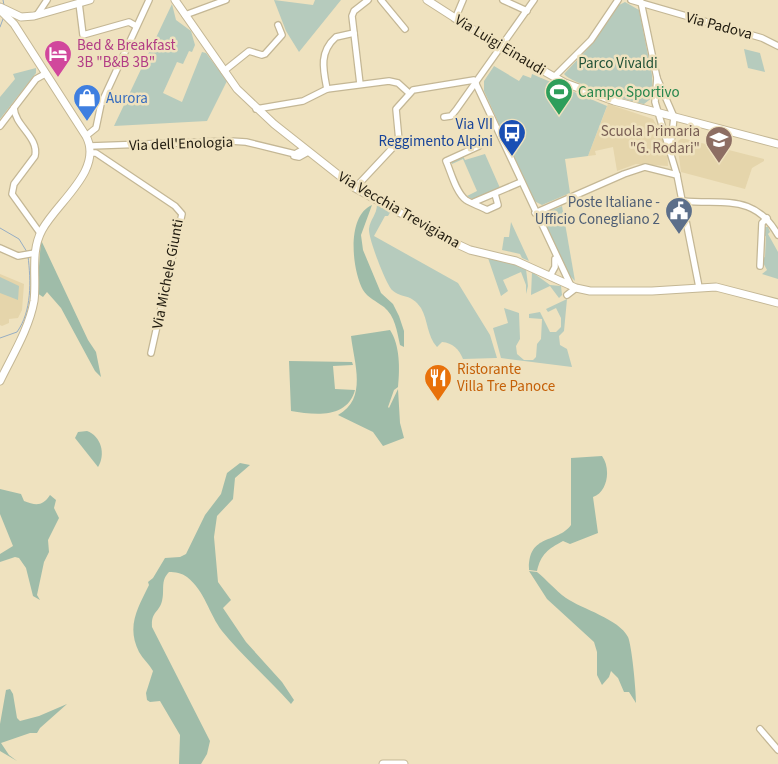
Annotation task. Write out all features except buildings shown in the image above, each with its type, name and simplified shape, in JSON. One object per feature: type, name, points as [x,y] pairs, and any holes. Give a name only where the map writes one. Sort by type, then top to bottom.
[{"type":"street","points":[[48,0],[50,11]]},
{"type":"street","points":[[36,15],[48,0]]},
{"type":"street","points":[[14,19],[90,0]]},
{"type":"street","points":[[86,136],[96,128],[101,104],[149,0]]},
{"type":"street","name":"Via Vecchia Trevigiana","points":[[175,0],[224,71],[256,109],[306,151],[355,188],[463,248],[516,261],[573,287],[600,292],[668,291],[699,286],[727,288],[778,303]]},
{"type":"street","points":[[185,15],[226,0]]},
{"type":"street","points":[[360,84],[352,14],[368,0]]},
{"type":"street","points":[[381,0],[405,29]]},
{"type":"street","points":[[456,19],[464,0]]},
{"type":"street","points":[[502,0],[527,11]]},
{"type":"street","points":[[444,117],[454,113],[534,0]]},
{"type":"street","points":[[554,77],[591,40],[618,0]]},
{"type":"street","name":"Via Padova","points":[[631,0],[762,38],[778,46]]},
{"type":"street","name":"Via Luigi Einaudi","points":[[428,1],[554,77],[599,96],[659,114],[778,144]]},
{"type":"street","points":[[641,2],[657,78],[667,105],[674,117],[670,146]]},
{"type":"street","points":[[79,3],[83,35],[128,22],[136,26]]},
{"type":"street","points":[[0,8],[14,19],[45,74],[86,136],[91,149],[86,170],[48,220],[30,254],[34,294],[31,311],[0,381]]},
{"type":"street","points":[[224,71],[249,51],[262,55],[265,54],[282,35],[278,25]]},
{"type":"street","points":[[327,89],[322,63],[325,52],[336,37],[354,33]]},
{"type":"street","points":[[0,126],[36,79],[45,74]]},
{"type":"street","points":[[657,78],[655,102],[670,146],[677,175],[699,286]]},
{"type":"street","points":[[256,109],[303,101],[327,89],[360,84],[392,81],[401,85],[409,93]]},
{"type":"street","points":[[355,188],[399,141],[396,109],[409,93],[413,90],[460,82],[469,86],[477,81]]},
{"type":"street","points":[[477,81],[554,254],[573,287],[567,295]]},
{"type":"street","points":[[642,109],[655,102]]},
{"type":"street","points":[[659,114],[667,105]]},
{"type":"street","points":[[14,108],[16,117],[34,143],[36,152],[14,184],[12,194],[40,233]]},
{"type":"street","name":"Via dell'Enologia","points":[[91,149],[105,146],[230,141],[246,142],[296,154],[306,151]]},
{"type":"street","points":[[479,146],[446,161],[463,197],[487,210],[498,206],[495,194]]},
{"type":"street","name":"Via Michele Giunti","points":[[91,149],[175,206],[182,214],[151,353]]},
{"type":"street","points":[[535,213],[624,174],[645,167],[677,175]]},
{"type":"street","points":[[474,202],[521,182]]},
{"type":"street","points":[[683,201],[743,205],[757,210],[767,218],[778,235]]},
{"type":"street","points":[[760,266],[762,223],[767,218]]},
{"type":"street","points":[[0,248],[14,255],[30,254]]},
{"type":"street","points":[[552,277],[556,265],[554,254]]},
{"type":"street","points":[[552,277],[561,275],[562,269]]},
{"type":"street","points":[[760,728],[778,750]]},
{"type":"street","points":[[383,764],[404,764]]},
{"type":"shaded area","points":[[608,104],[653,119],[657,126],[656,132],[661,132],[667,147],[668,166],[636,164],[617,171],[613,147],[595,151],[596,155],[588,156]]},
{"type":"shaded area","name":"Scuola Primaria \"G. Rodari\"","points":[[682,138],[764,159],[764,161],[752,168],[745,189],[681,172],[677,142]]},
{"type":"shaded area","points":[[0,274],[24,284],[22,310],[18,318],[9,319],[9,323],[2,326],[0,325]]},
{"type":"green space","points":[[274,0],[313,5],[315,0],[341,0],[299,52],[286,31]]},
{"type":"green space","name":"Parco Vivaldi","points":[[625,2],[639,10],[652,75],[653,97],[644,104],[589,87],[564,74],[594,42],[619,5]]},
{"type":"green space","points":[[172,4],[176,20],[191,31],[195,45],[192,52],[189,51],[183,64],[177,62],[163,93],[182,102],[202,52],[206,53],[227,81],[207,121],[114,126]]},
{"type":"green space","points":[[744,49],[760,53],[765,72],[748,68]]},
{"type":"green space","points":[[494,66],[519,81],[523,75],[531,78],[532,74],[607,106],[588,156],[565,159],[570,193],[542,205],[534,201],[484,91],[484,81]]},
{"type":"green space","points":[[36,68],[36,73],[0,119],[0,97],[15,79],[13,74]]},
{"type":"green space","points":[[485,154],[500,188],[472,199],[467,196],[477,191],[463,159],[452,164],[451,161],[463,156],[465,160]]},
{"type":"green space","points":[[377,204],[391,211],[388,216],[385,216],[374,236],[458,283],[490,335],[497,358],[463,359],[460,352],[452,345],[442,342],[437,347],[431,338],[421,308],[414,300],[392,290],[378,261],[369,234]]},
{"type":"green space","points":[[372,205],[361,235],[363,250],[381,293],[393,304],[399,316],[404,331],[404,347],[400,345],[391,315],[384,307],[365,293],[356,270],[354,257],[355,231],[358,220],[364,211]]},
{"type":"green space","points":[[562,206],[575,281],[569,275],[543,220],[545,213]]},
{"type":"green space","points":[[511,222],[529,261],[522,258],[520,254],[502,250],[504,237],[509,237]]},
{"type":"green space","points":[[765,227],[768,227],[770,232],[768,234],[778,252],[778,279],[762,274],[767,270],[761,259],[765,257],[766,236],[762,237]]},
{"type":"green space","points":[[41,240],[88,340],[96,352],[101,377],[95,371],[61,308],[47,292],[43,297],[37,293]]},
{"type":"green space","points":[[488,258],[511,262],[526,269],[528,286],[526,294],[526,285],[521,272],[503,280],[508,291],[501,296]]},
{"type":"green space","points":[[532,272],[550,285],[561,286],[562,295],[559,298],[550,286],[531,295]]},
{"type":"green space","points":[[0,277],[19,286],[18,300],[0,293]]},
{"type":"green space","points":[[567,299],[564,331],[559,336],[560,345],[567,349],[572,367],[501,358],[493,328],[508,323],[504,308],[519,313],[520,339],[516,346],[517,354],[524,360],[533,360],[536,357],[537,344],[541,339],[542,319],[529,318],[529,314],[540,312],[550,332],[556,332],[561,327],[561,318],[556,308],[548,312],[546,309]]},
{"type":"green space","points":[[390,330],[396,343],[399,373],[398,387],[394,390],[388,407],[398,389],[400,423],[404,438],[383,446],[373,432],[338,415],[353,400],[356,390],[356,369],[351,336]]},
{"type":"green space","points":[[289,361],[352,362],[353,365],[333,366],[335,389],[355,390],[351,399],[345,406],[329,413],[291,411]]},
{"type":"green space","points":[[87,431],[96,437],[101,446],[102,457],[98,467],[75,438],[78,432]]},
{"type":"green space","points":[[602,456],[607,473],[605,485],[593,497],[598,533],[570,544],[563,541],[546,553],[537,571],[529,570],[533,550],[544,541],[565,531],[571,525],[571,458]]},
{"type":"green space","points":[[240,463],[250,465],[235,478],[233,499],[217,516],[214,537],[218,582],[231,600],[223,608],[246,642],[282,682],[294,700],[291,704],[230,641],[193,583],[183,575],[169,572],[164,582],[161,605],[154,615],[152,627],[210,741],[207,754],[201,764],[179,764],[180,735],[160,701],[150,702],[147,700],[146,693],[153,671],[139,652],[135,643],[135,617],[149,585],[148,582],[153,578],[165,558],[180,557],[186,554],[205,515],[221,494],[227,473]]},
{"type":"green space","points":[[0,489],[21,494],[24,501],[32,504],[42,503],[50,495],[56,500],[54,508],[59,518],[48,540],[49,552],[44,562],[37,595],[40,600],[33,596],[26,568],[19,558],[15,557],[0,562],[0,554],[13,546],[0,514]]},
{"type":"green space","points":[[529,571],[537,572],[566,598],[617,625],[628,637],[635,679],[636,703],[629,692],[624,692],[618,678],[611,671],[609,677],[602,685],[597,675],[597,652],[594,642],[547,599]]},
{"type":"green space","points":[[10,689],[13,694],[17,718],[20,721],[39,716],[67,704],[40,728],[37,733],[30,733],[1,743],[9,755],[17,761],[0,751],[0,724],[6,690]]},
{"type":"waterway","points":[[3,0],[4,5]]},
{"type":"waterway","points":[[0,27],[3,19]]},
{"type":"waterway","points":[[0,228],[19,239],[27,252]]},
{"type":"waterway","points":[[0,338],[17,332],[22,324],[28,305],[30,285],[28,256]]},
{"type":"place","name":"Bed & Breakfast 3B \"B&B 3B\"","points":[[58,78]]},
{"type":"place","name":"Campo Sportivo","points":[[559,116]]},
{"type":"place","name":"Aurora","points":[[87,122]]},
{"type":"place","name":"Via VII Reggimento Alpini","points":[[512,157]]},
{"type":"place","name":"Scuola Primaria \"G. Rodari\"","points":[[719,164]]},
{"type":"place","name":"Poste Italiane - Ufficio Conegliano 2","points":[[679,235]]},
{"type":"place","name":"Ristorante Villa Tre Panoce","points":[[438,402]]}]
